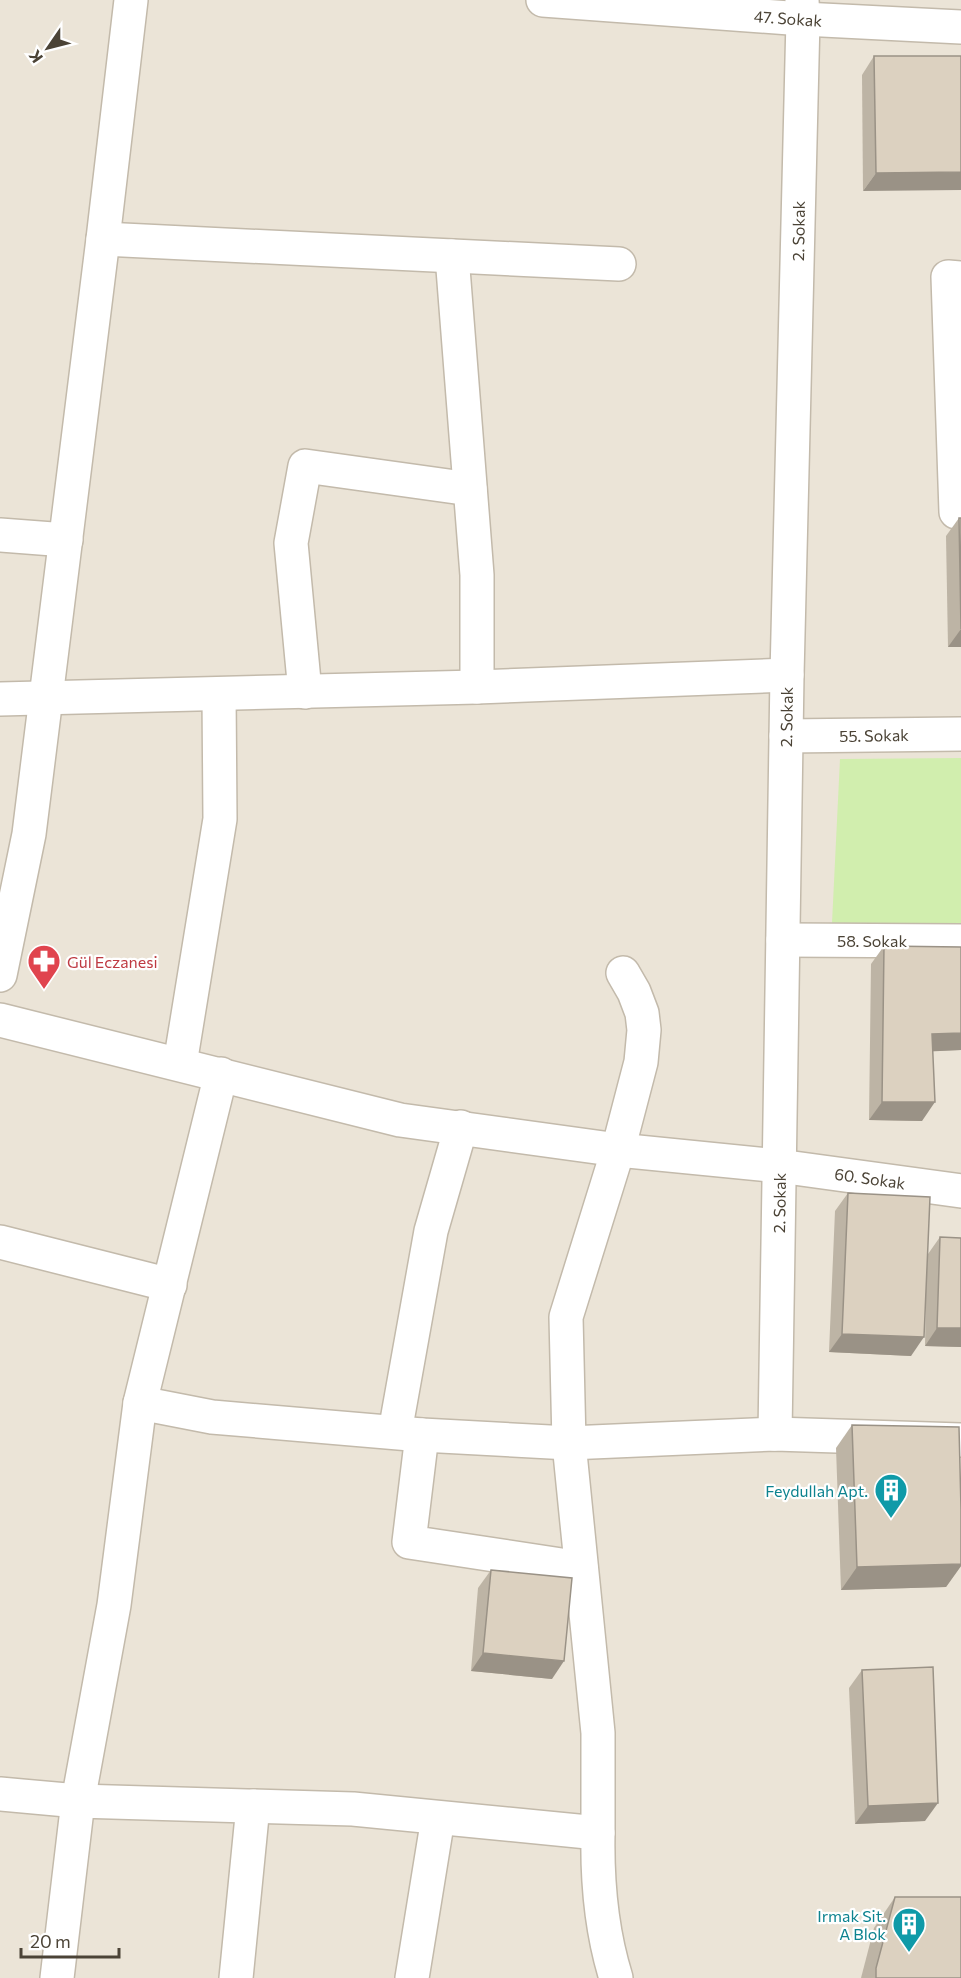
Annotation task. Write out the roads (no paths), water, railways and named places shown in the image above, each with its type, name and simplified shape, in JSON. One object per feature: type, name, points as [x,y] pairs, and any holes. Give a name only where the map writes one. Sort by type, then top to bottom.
[{"type":"street","points":[[0,975],[29,834],[131,0]]},
{"type":"street","name":"47. Sokak","points":[[543,0],[803,10],[961,27]]},
{"type":"street","name":"2. Sokak","points":[[774,1434],[787,675],[803,10]]},
{"type":"street","points":[[103,239],[619,264]]},
{"type":"street","points":[[452,256],[477,575],[477,687]]},
{"type":"street","points":[[955,278],[956,512],[961,512]]},
{"type":"street","points":[[305,692],[291,543],[305,466],[470,489]]},
{"type":"street","points":[[0,535],[66,540]]},
{"type":"street","points":[[0,699],[477,687],[787,675]]},
{"type":"street","points":[[180,1064],[220,819],[219,694]]},
{"type":"street","name":"55. Sokak","points":[[786,736],[961,734]]},
{"type":"street","name":"58. Sokak","points":[[783,940],[961,940]]},
{"type":"street","points":[[616,1978],[601,1917],[597,1875],[598,1733],[568,1443],[566,1317],[618,1150],[644,1046],[642,1013],[623,973]]},
{"type":"street","name":"60. Sokak","points":[[0,1020],[400,1120],[618,1150],[779,1166],[961,1191]]},
{"type":"street","points":[[57,1978],[78,1801],[114,1605],[140,1403],[221,1074]]},
{"type":"street","points":[[461,1128],[431,1231],[409,1433],[409,1542],[581,1568]]},
{"type":"street","points":[[0,1242],[170,1285]]},
{"type":"street","points":[[140,1403],[212,1417],[568,1443],[774,1434],[961,1440]]},
{"type":"street","points":[[0,1794],[78,1801],[352,1809],[598,1833]]},
{"type":"street","points":[[236,1978],[253,1806]]},
{"type":"street","points":[[412,1978],[438,1818]]},
{"type":"place","name":"Gül Eczanesi","points":[[44,990]]},
{"type":"place","name":"Feydullah Apt.","points":[[891,1519]]},
{"type":"place","name":"Irmak Sit. A Blok","points":[[909,1953]]}]
